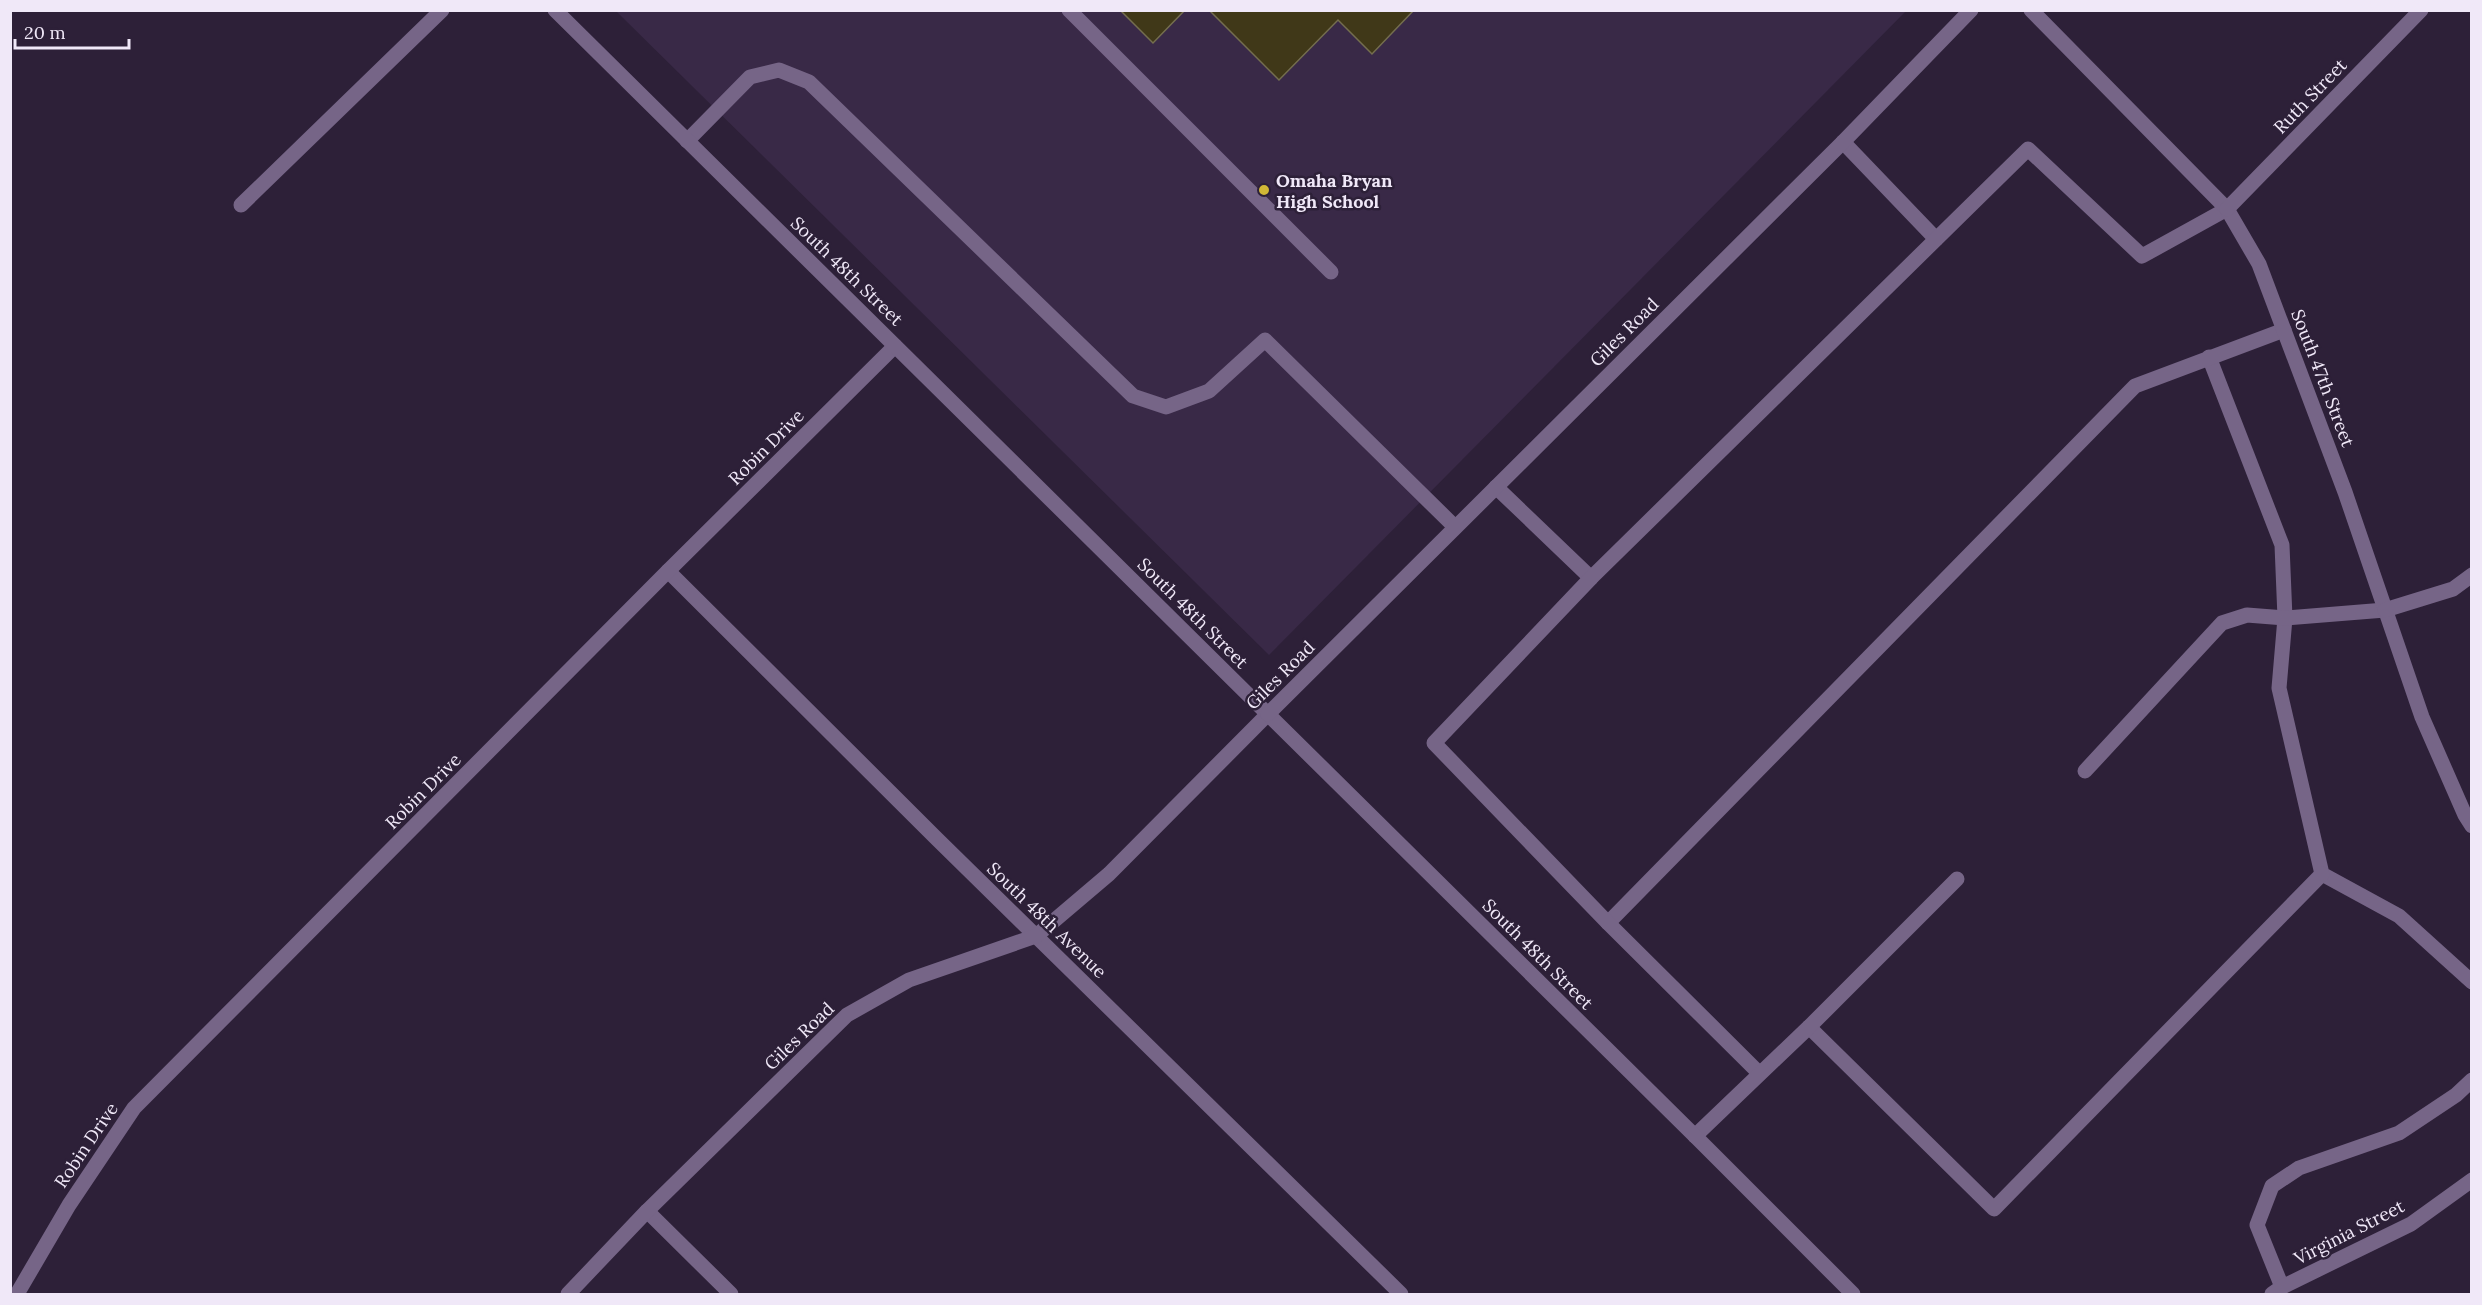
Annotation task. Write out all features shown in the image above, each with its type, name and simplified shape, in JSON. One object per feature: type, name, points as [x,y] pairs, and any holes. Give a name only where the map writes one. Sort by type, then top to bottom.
[{"type":"street","points":[[241,205],[442,10]]},
{"type":"street","name":"South 48th Street","points":[[555,10],[1853,1294]]},
{"type":"street","points":[[1069,10],[1331,272]]},
{"type":"street","name":"Giles Road","points":[[568,1294],[647,1211],[847,1015],[909,980],[1036,936],[1109,874],[1843,142],[1971,10]]},
{"type":"street","name":"South 47th Street","points":[[2031,10],[2227,208],[2259,264],[2345,492],[2422,717],[2472,826]]},
{"type":"street","name":"Ruth Street","points":[[1936,239],[2028,149],[2142,256],[2227,208],[2421,10]]},
{"type":"street","points":[[687,141],[750,77],[779,70],[809,81],[1133,396],[1166,406],[1209,391],[1265,340],[1455,527]]},
{"type":"street","points":[[1759,1073],[1608,923],[1434,743],[1591,578],[1936,239],[1843,142]]},
{"type":"street","points":[[1608,923],[2135,386],[2284,330]]},
{"type":"street","name":"Robin Drive","points":[[17,1294],[69,1205],[134,1108],[895,346]]},
{"type":"street","points":[[2209,357],[2282,545],[2285,618],[2279,688],[2322,874],[2399,916],[2472,982]]},
{"type":"street","points":[[1496,487],[1591,578]]},
{"type":"street","name":"South 48th Avenue","points":[[668,571],[1401,1294]]},
{"type":"street","points":[[2085,771],[2222,622],[2247,615],[2285,618],[2385,610],[2453,589],[2472,575]]},
{"type":"street","points":[[1809,1027],[1994,1209],[2322,874]]},
{"type":"street","points":[[1695,1136],[1809,1027],[1957,879]]},
{"type":"street","points":[[2281,1292],[2258,1225],[2272,1186],[2299,1168],[2399,1133],[2456,1095],[2472,1080]]},
{"type":"street","name":"Virginia Street","points":[[2281,1292],[2411,1224],[2472,1180]]},
{"type":"street","points":[[647,1211],[731,1294]]},
{"type":"shaded area","name":"Omaha Bryan High School","points":[[616,11],[1906,11],[1269,655]]},
{"type":"building","points":[[1120,10],[1185,10],[1153,43]]},
{"type":"building","points":[[1209,10],[1414,10],[1372,54],[1338,20],[1279,80]]},
{"type":"place","name":"Omaha Bryan High School","points":[[1264,190]]}]
